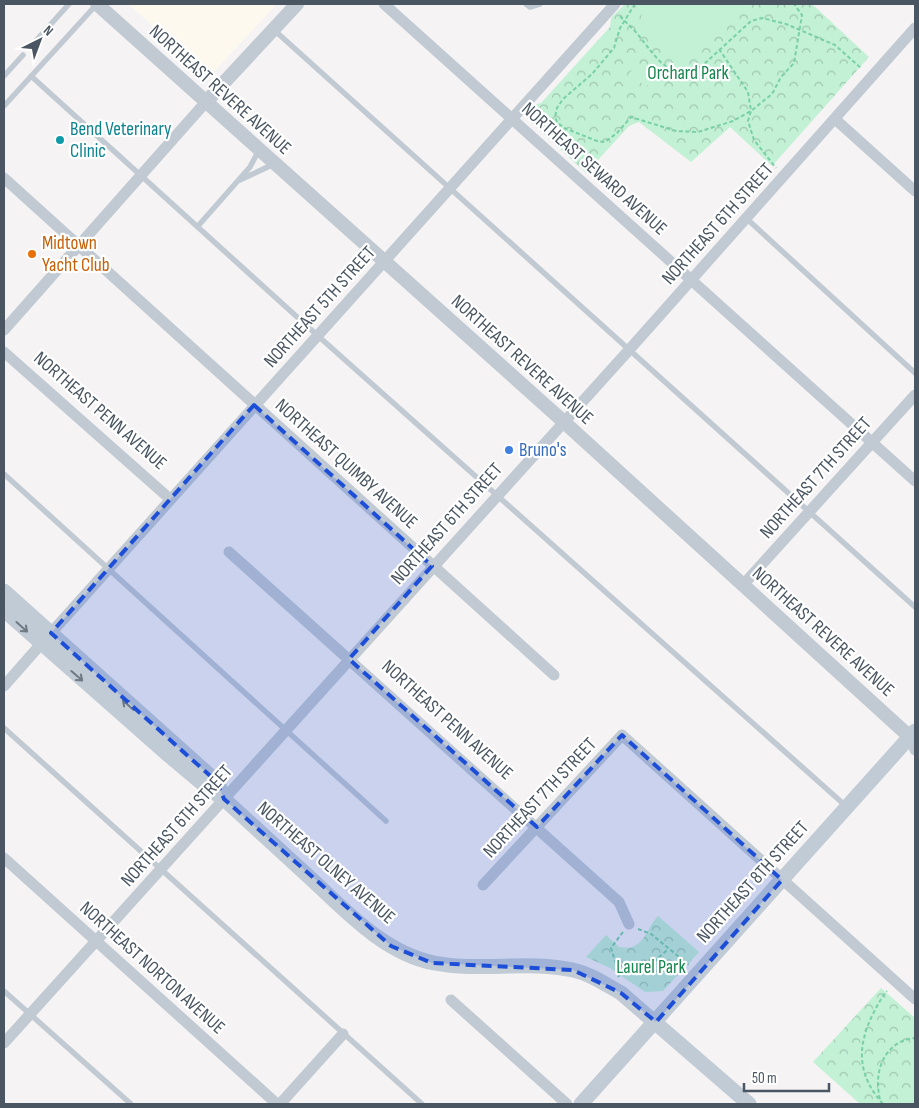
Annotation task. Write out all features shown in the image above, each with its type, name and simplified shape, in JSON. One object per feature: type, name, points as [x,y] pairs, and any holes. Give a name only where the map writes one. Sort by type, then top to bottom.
[{"type":"main road","name":"NORTHEAST OLNEY AVENUE","points":[[4,591],[46,638]]},
{"type":"main road","name":"NORTHEAST OLNEY AVENUE","points":[[4,610],[46,638],[217,782],[224,799],[353,917],[390,946],[432,963],[477,968],[512,966],[573,970],[597,978],[656,1022]]},
{"type":"main road","name":"NORTHEAST 8TH STREET","points":[[581,1104],[847,808],[914,739]]},
{"type":"main road","points":[[656,1022],[749,1104]]},
{"type":"street","name":"NORTHEAST REVERE AVENUE","points":[[97,4],[205,103],[564,422],[914,739]]},
{"type":"street","points":[[4,330],[205,103],[297,4]]},
{"type":"street","name":"NORTHEAST SEWARD AVENUE","points":[[384,4],[915,481]]},
{"type":"street","name":"NORTHEAST 5TH STREET","points":[[4,686],[254,404],[513,120],[613,5]]},
{"type":"street","name":"NORTHEAST 6TH STREET","points":[[4,1043],[287,730],[432,566],[747,219],[915,28]]},
{"type":"street","points":[[835,119],[915,191]]},
{"type":"street","name":"NORTHEAST QUIMBY AVENUE","points":[[4,178],[554,675]]},
{"type":"street","name":"NORTHEAST PENN AVENUE","points":[[4,352],[170,499]]},
{"type":"street","name":"NORTHEAST 7TH STREET","points":[[743,584],[915,395]]},
{"type":"street","name":"NORTHEAST PENN AVENUE","points":[[229,552],[619,902],[629,924]]},
{"type":"street","name":"NORTHEAST 7TH STREET","points":[[483,885],[622,734],[782,880]]},
{"type":"street","name":"NORTHEAST NORTON AVENUE","points":[[4,858],[279,1104]]},
{"type":"street","points":[[782,880],[915,999]]},
{"type":"street","points":[[451,1000],[567,1104]]},
{"type":"street","points":[[279,1104],[343,1034]]},
{"type":"lane","points":[[33,44],[69,4]]},
{"type":"lane","points":[[4,106],[97,4]]},
{"type":"lane","points":[[526,4],[530,7],[540,4]]},
{"type":"lane","points":[[273,29],[452,188],[915,607]]},
{"type":"lane","points":[[4,76],[23,55]]},
{"type":"lane","points":[[31,76],[318,336],[847,808]]},
{"type":"lane","points":[[198,226],[240,180],[256,158],[259,150]]},
{"type":"lane","points":[[240,180],[274,164]]},
{"type":"lane","points":[[747,219],[915,373]]},
{"type":"lane","points":[[4,474],[386,821]]},
{"type":"lane","points":[[4,728],[422,1104]]},
{"type":"lane","points":[[4,991],[130,1104]]},
{"type":"path","points":[[636,4],[620,28],[614,48],[592,74],[563,99],[557,108],[555,117],[560,126],[597,141],[605,142],[617,134],[631,117],[676,131],[698,132],[733,121],[751,111],[772,94],[781,78],[794,63],[802,15],[801,10],[794,4]]},
{"type":"path","points":[[613,5],[656,58],[675,72],[693,72],[751,21],[762,18],[772,20],[835,45],[871,78]]},
{"type":"path","points":[[719,49],[748,92],[751,111],[748,121],[749,130],[754,140],[774,164],[781,179]]},
{"type":"path","points":[[646,966],[624,968],[615,961],[611,948],[629,924],[651,934],[698,973]]},
{"type":"path","points":[[646,966],[648,970],[653,969],[654,962],[668,949]]},
{"type":"path","points":[[646,966],[650,960],[654,962]]},
{"type":"path","points":[[611,987],[624,968]]},
{"type":"path","points":[[883,1104],[867,1081],[862,1060],[862,1044],[868,1025],[887,991]]},
{"type":"path","points":[[880,1101],[877,1080],[882,1060],[895,1045],[904,1040],[915,1038]]},
{"type":"highlighted area","points":[[254,405],[432,566],[349,659],[537,827],[622,735],[782,880],[656,1022],[621,993],[573,970],[432,963],[391,946],[224,799],[217,782],[51,633]]},
{"type":"shaded area","points":[[128,4],[277,4],[211,75],[207,74]]},
{"type":"green space","name":"Orchard Park","points":[[625,4],[812,4],[869,57],[772,166],[730,127],[691,162],[639,122],[629,126],[586,173],[531,122],[530,109],[534,105],[541,103],[610,27],[611,18]]},
{"type":"green space","points":[[653,4],[744,4],[694,58],[680,60],[641,26],[641,16]]},
{"type":"green space","points":[[645,66],[652,71],[656,79],[651,87],[630,79],[630,72],[636,67]]},
{"type":"green space","name":"Laurel Park","points":[[658,916],[699,952],[663,991],[645,992],[610,968],[586,957],[606,935],[619,947],[627,948],[634,946],[643,939]]},
{"type":"green space","points":[[881,988],[915,1018],[915,1104],[860,1104],[813,1062]]},
{"type":"place","name":"Bend Veterinary Clinic","points":[[60,140]]},
{"type":"place","name":"Midtown Yacht Club","points":[[32,254]]},
{"type":"place","name":"Bruno's","points":[[509,450]]}]
